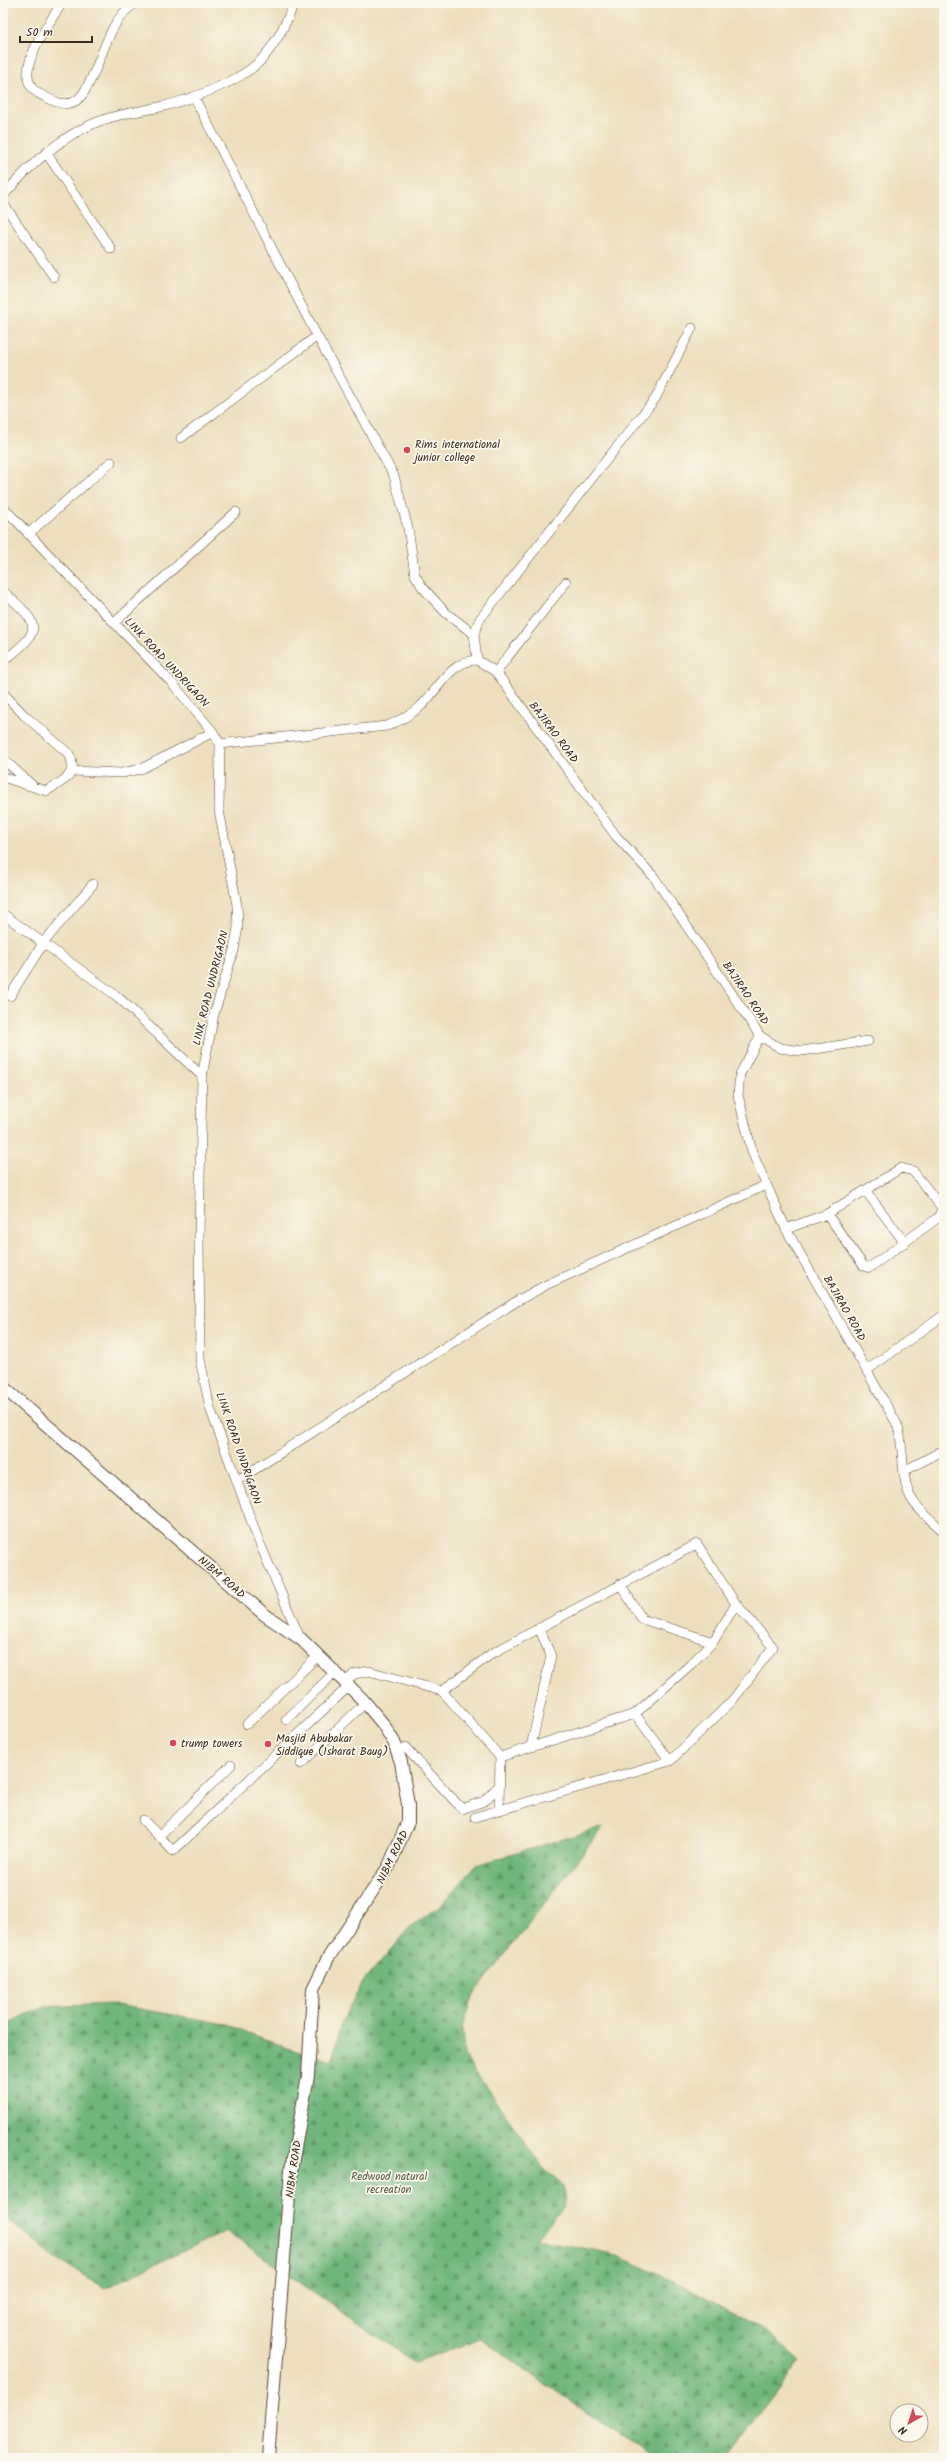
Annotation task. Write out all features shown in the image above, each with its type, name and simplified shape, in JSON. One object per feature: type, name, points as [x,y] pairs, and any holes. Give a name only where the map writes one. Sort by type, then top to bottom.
[{"type":"main road","name":"NIBM ROAD","points":[[3,1387],[265,1615],[301,1640],[318,1656],[347,1684],[383,1724],[394,1742],[401,1762],[408,1805],[408,1822],[389,1866],[328,1958],[314,1989],[308,2076],[291,2170],[268,2458]]},
{"type":"street","points":[[62,3],[34,51],[27,67],[29,86],[35,91],[58,103],[77,101],[83,94],[98,68],[108,38],[128,7],[136,3]]},
{"type":"street","points":[[3,196],[47,154],[80,130],[100,121],[171,105],[194,97],[245,73],[263,59],[275,41],[294,3]]},
{"type":"street","points":[[194,97],[316,336],[394,476],[408,528],[415,575],[446,613],[474,634]]},
{"type":"street","points":[[47,154],[112,249]]},
{"type":"street","points":[[3,203],[54,277]]},
{"type":"street","points":[[220,744],[386,726],[406,718],[422,704],[459,664],[468,660],[476,660],[474,634],[480,619],[655,399],[692,328]]},
{"type":"street","points":[[181,438],[316,336]]},
{"type":"street","points":[[28,534],[111,462]]},
{"type":"street","name":"LINK ROAD UNDRIGAON","points":[[3,507],[172,683],[213,732],[220,744],[219,810],[237,905],[238,927],[234,950],[214,1014],[202,1076],[199,1238],[200,1359],[210,1408],[238,1480],[258,1539],[301,1640]]},
{"type":"street","points":[[114,623],[236,512]]},
{"type":"street","points":[[496,672],[566,582]]},
{"type":"street","points":[[3,591],[29,615],[34,623],[33,632],[25,645],[3,661]]},
{"type":"street","name":"BAJIRAO ROAD","points":[[476,660],[496,672],[616,836],[654,877],[760,1036],[740,1074],[738,1095],[752,1152],[786,1229],[897,1424],[902,1439],[904,1471],[911,1496],[944,1532]]},
{"type":"street","points":[[3,693],[24,715],[69,754],[73,762],[72,771],[64,780],[46,791],[35,789],[3,777]]},
{"type":"street","points":[[72,771],[122,773],[141,769],[213,732]]},
{"type":"street","points":[[3,759],[35,789]]},
{"type":"street","points":[[10,996],[44,942],[93,884]]},
{"type":"street","points":[[4,917],[44,942],[118,997],[202,1076]]},
{"type":"street","points":[[760,1036],[780,1048],[802,1051],[868,1041]]},
{"type":"street","points":[[786,1229],[827,1214],[901,1168],[906,1167],[913,1171],[942,1208],[939,1217],[872,1266],[866,1267],[827,1214]]},
{"type":"street","points":[[238,1480],[517,1301],[546,1286],[766,1185]]},
{"type":"street","points":[[865,1190],[905,1243]]},
{"type":"street","points":[[867,1370],[944,1315]]},
{"type":"street","points":[[904,1471],[944,1450]]},
{"type":"street","points":[[442,1691],[491,1654],[620,1584],[698,1544],[736,1604],[773,1647],[732,1701],[670,1761],[499,1808],[475,1817]]},
{"type":"street","points":[[620,1584],[642,1619],[713,1642]]},
{"type":"street","points":[[500,1757],[635,1714],[690,1665],[713,1642],[736,1604]]},
{"type":"street","points":[[531,1747],[551,1656],[539,1628]]},
{"type":"street","points":[[247,1724],[318,1656]]},
{"type":"street","points":[[144,1820],[173,1850],[347,1684],[354,1674],[370,1671],[442,1691],[500,1757],[499,1808]]},
{"type":"street","points":[[286,1720],[334,1672]]},
{"type":"street","points":[[301,1764],[365,1703]]},
{"type":"street","points":[[635,1714],[670,1761]]},
{"type":"street","points":[[405,1747],[462,1809],[484,1801],[500,1785]]},
{"type":"street","points":[[159,1836],[231,1765]]},
{"type":"green space","name":"Redwood natural recreation","points":[[603,1827],[472,1997],[462,2027],[464,2056],[543,2168],[563,2186],[566,2196],[564,2207],[536,2239],[613,2254],[682,2285],[768,2333],[800,2361],[726,2458],[652,2458],[481,2339],[414,2362],[226,2231],[105,2288],[58,2260],[3,2215],[3,2025],[45,2007],[112,2004],[226,2024],[292,2050],[332,2060],[341,2023],[363,1982],[409,1928],[439,1907],[477,1865]]},
{"type":"place","name":"Rims international junior college","points":[[407,450]]},
{"type":"place","name":"trump towers","points":[[173,1743]]},
{"type":"place","name":"Masjid Abubakar Siddique (Isharat Baug)","points":[[268,1744]]}]
